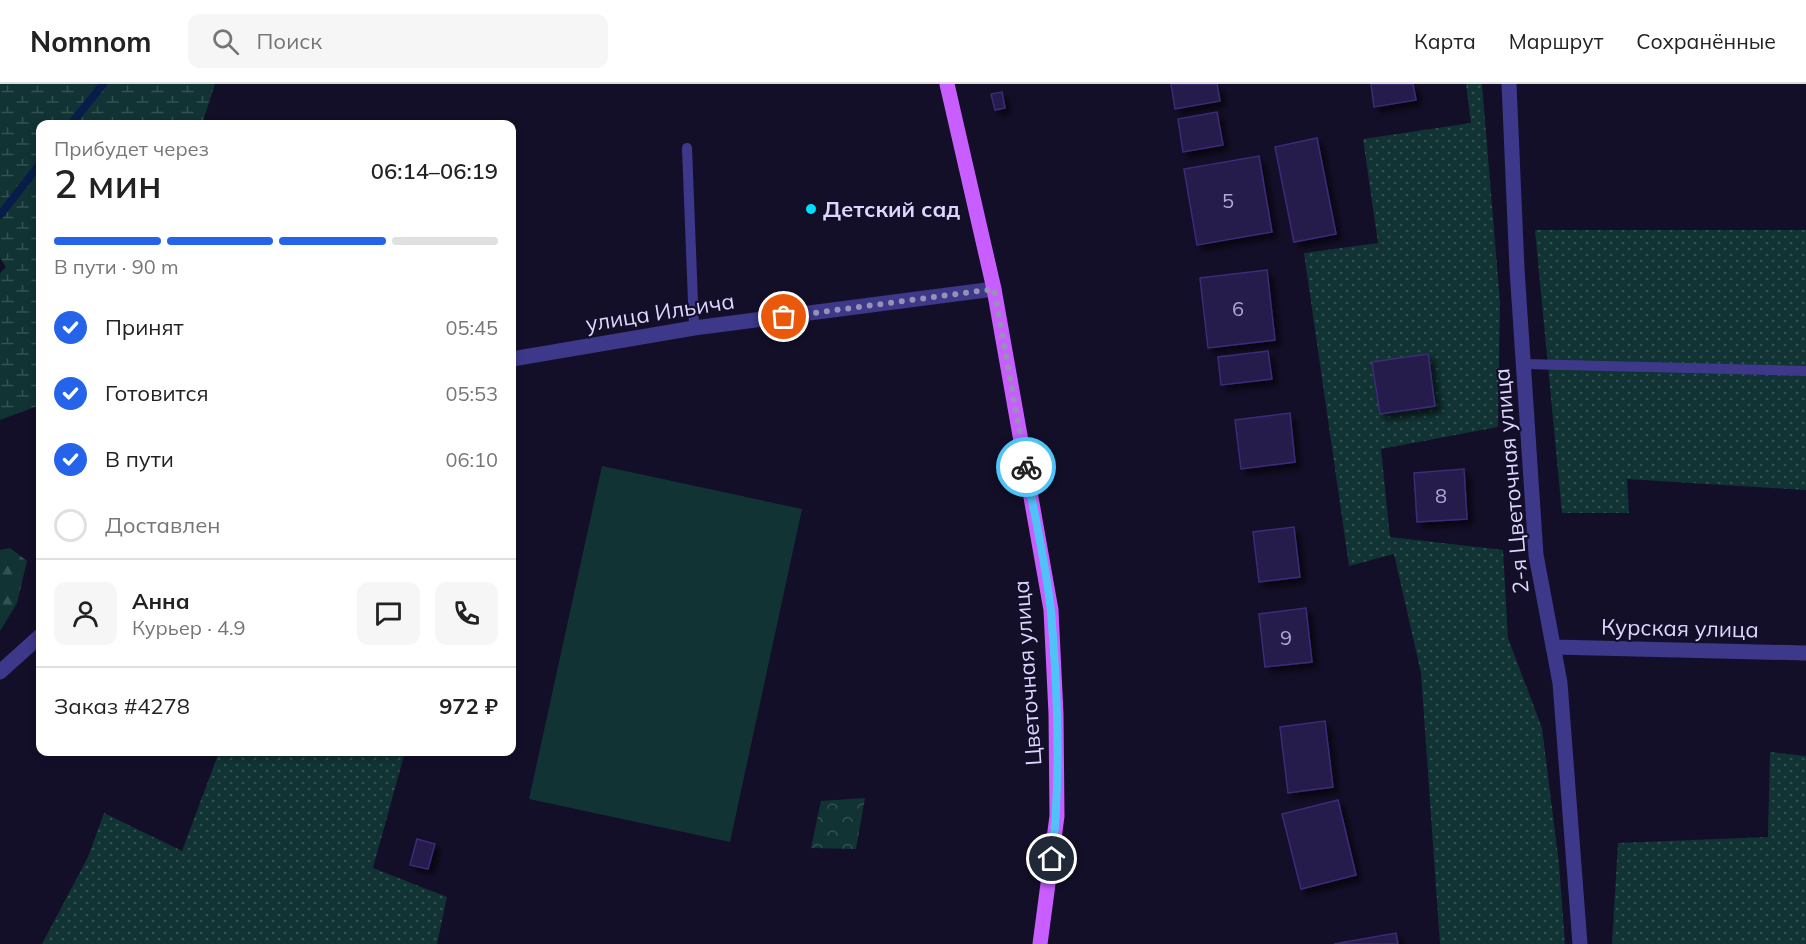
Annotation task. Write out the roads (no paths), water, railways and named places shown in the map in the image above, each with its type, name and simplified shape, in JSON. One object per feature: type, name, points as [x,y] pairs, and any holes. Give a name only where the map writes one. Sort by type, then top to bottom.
[{"type":"main road","name":"Цветочная улица","points":[[947,84],[994,289],[1051,610],[1056,714],[1057,816],[1040,944]]},
{"type":"street","name":"2-я Цветочная улица","points":[[1509,84],[1523,364],[1536,555],[1560,684],[1580,944]]},
{"type":"street","name":"улица Ильича","points":[[516,358],[694,328],[994,289]]},
{"type":"street","points":[[0,672],[36,640]]},
{"type":"street","name":"Курская улица","points":[[1553,647],[1806,653]]},
{"type":"lane","points":[[687,148],[694,328]]},
{"type":"lane","points":[[1523,364],[1806,370]]},
{"type":"waterway","points":[[74,120],[103,84]]},
{"type":"waterway","points":[[0,215],[36,169]]},
{"type":"place","name":"Детский сад","points":[[811,209]]}]
